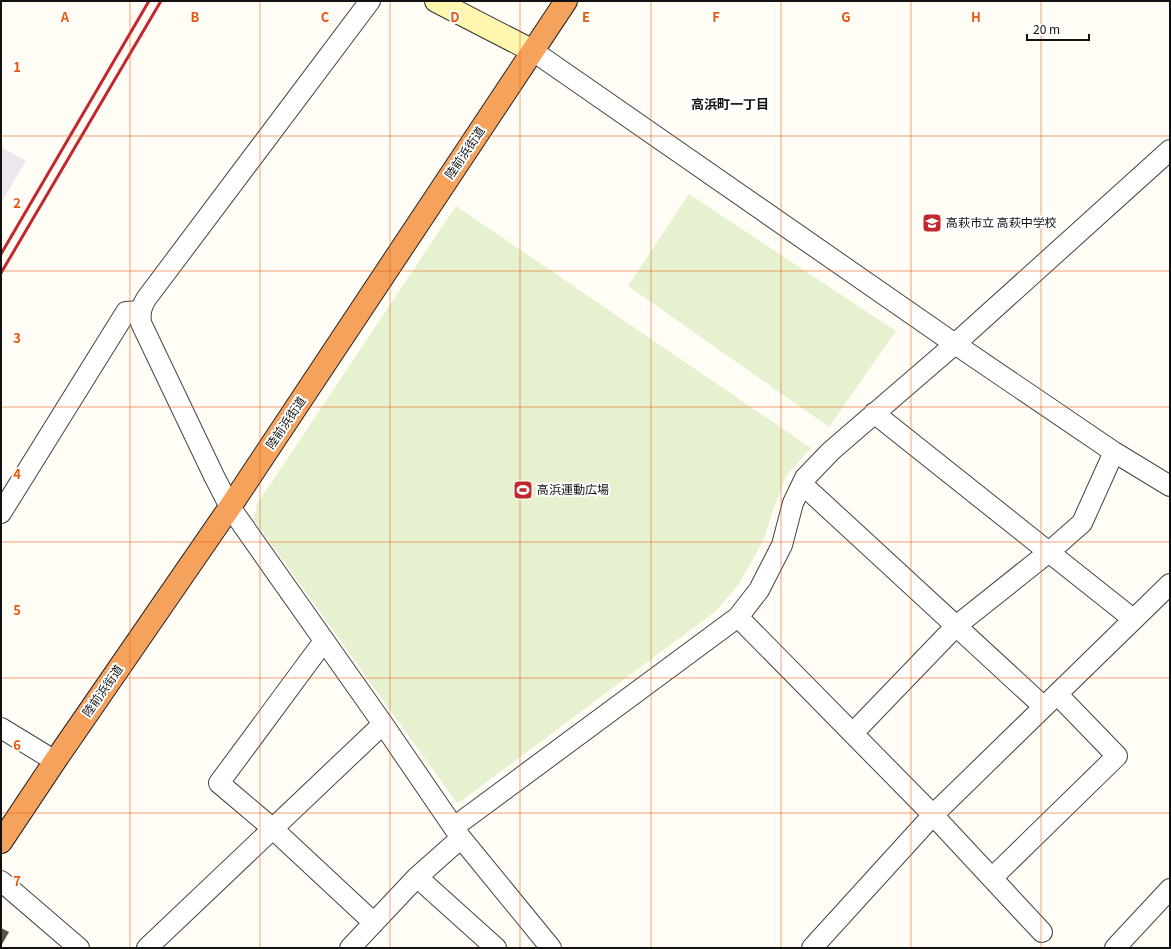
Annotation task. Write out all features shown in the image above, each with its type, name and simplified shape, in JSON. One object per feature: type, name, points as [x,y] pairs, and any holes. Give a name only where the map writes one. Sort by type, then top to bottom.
[{"type":"highway","name":"陸前浜街道","points":[[1,842],[230,507],[566,1]]},
{"type":"street","points":[[370,1],[146,299],[141,307],[141,323],[230,507],[457,832],[551,948]]},
{"type":"street","points":[[436,1],[533,51],[955,344],[1114,452],[1170,486]]},
{"type":"street","points":[[350,948],[457,832],[738,617],[759,590],[782,545],[793,503],[805,478],[831,451],[955,344],[1170,150]]},
{"type":"street","points":[[1,513],[126,312],[141,311]]},
{"type":"street","points":[[874,413],[1134,619]]},
{"type":"street","points":[[853,733],[956,626],[1050,552],[1082,523],[1114,452]]},
{"type":"street","points":[[802,484],[956,626],[1117,756],[992,878]]},
{"type":"street","points":[[812,948],[933,815],[1170,584]]},
{"type":"street","points":[[738,617],[933,815],[1042,932]]},
{"type":"street","points":[[324,641],[219,784],[272,828],[374,923]]},
{"type":"street","points":[[147,948],[383,724]]},
{"type":"street","points":[[1,728],[55,761]]},
{"type":"street","points":[[417,877],[496,948]]},
{"type":"street","points":[[1,882],[79,948]]},
{"type":"street","points":[[1115,948],[1170,889]]},
{"type":"shaded area","points":[[1,147],[26,161],[1,203]]},
{"type":"green space","points":[[689,194],[896,331],[829,427],[628,286]]},
{"type":"green space","name":"高浜運動広場","points":[[456,206],[811,448],[786,476],[764,539],[739,584],[716,611],[461,801],[456,802],[254,520],[257,504]]},
{"type":"building","points":[[1,928],[9,932],[1,946]]},
{"type":"railway","points":[[1,254],[149,1]]},
{"type":"railway","points":[[1,273],[161,1]]},
{"type":"place","name":"高萩市立 高萩中学校","points":[[932,223]]},
{"type":"place","name":"高浜運動広場","points":[[523,490]]},
{"type":"district","name":"高浜町一丁目","points":[[730,104]]}]
